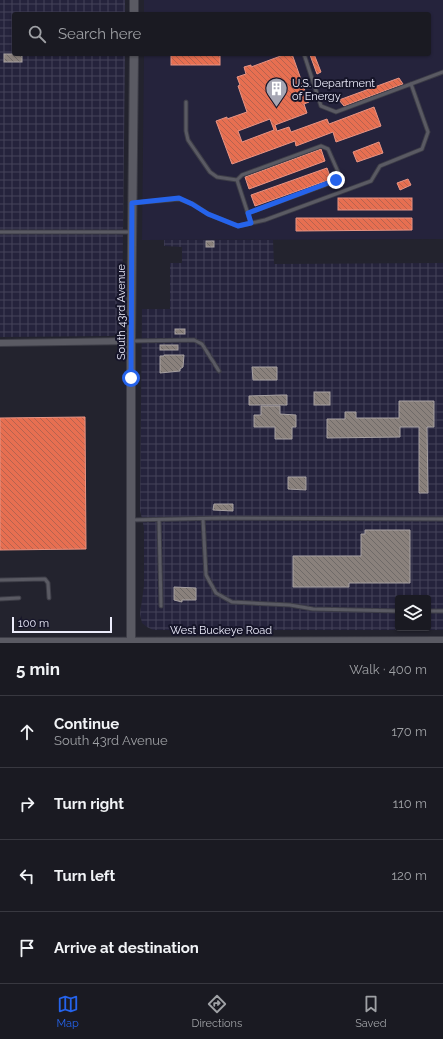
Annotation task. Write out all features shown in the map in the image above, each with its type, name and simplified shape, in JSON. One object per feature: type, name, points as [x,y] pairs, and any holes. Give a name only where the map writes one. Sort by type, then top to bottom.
[{"type":"main road","points":[[134,0],[134,12]]},
{"type":"main road","name":"South 43rd Avenue","points":[[131,642],[131,341],[134,56]]},
{"type":"main road","name":"West Buckeye Road","points":[[0,642],[368,642],[443,640]]},
{"type":"street","points":[[0,343],[131,341]]},
{"type":"lane","points":[[305,56],[321,106],[336,112],[443,72]]},
{"type":"lane","points":[[132,203],[179,198],[208,214],[238,226],[266,220],[371,180],[380,166],[422,149],[428,132],[411,84]]},
{"type":"lane","points":[[186,102],[186,131],[188,140],[210,172],[217,177],[237,180]]},
{"type":"lane","points":[[237,180],[242,174],[321,146],[328,149],[339,174],[336,180],[248,213]]},
{"type":"lane","points":[[237,180],[251,223]]},
{"type":"lane","points":[[0,232],[132,232]]},
{"type":"lane","points":[[131,341],[194,340],[202,344],[219,371]]},
{"type":"lane","points":[[202,519],[206,575],[216,593],[232,602],[290,605],[313,609],[395,610]]},
{"type":"lane","points":[[131,520],[443,519]]},
{"type":"lane","points":[[159,520],[161,606]]},
{"type":"lane","points":[[0,580],[45,579],[48,582],[49,598]]},
{"type":"lane","points":[[0,599],[19,598]]},
{"type":"lane","points":[[431,611],[443,611]]},
{"type":"shaded area","points":[[0,0],[125,0],[125,12],[12,12],[12,56],[125,56],[121,331],[113,336],[0,337]]},
{"type":"shaded area","points":[[144,0],[443,0],[443,239],[142,240],[144,56],[431,56],[431,12],[144,12]]},
{"type":"shaded area","points":[[164,240],[273,240],[274,264],[443,263],[443,630],[431,630],[431,595],[395,595],[395,630],[153,630],[142,623],[140,614],[144,586],[144,528],[140,510],[142,309],[170,309],[170,263],[182,263],[182,247],[164,246]]},
{"type":"building: Shops","points":[[171,56],[220,56],[220,65],[171,65]]},
{"type":"building: Shops","name":"U.S. Department of Energy","points":[[281,56],[293,56],[309,102],[304,104],[307,113],[275,125],[277,131],[289,127],[291,132],[327,119],[329,124],[374,107],[381,126],[336,142],[333,132],[296,146],[295,141],[232,164],[216,121],[247,112],[238,86],[240,85],[237,77],[246,74],[244,67],[251,65],[251,67]],"holes":[[[270,119],[274,130],[242,142],[238,131]]]},
{"type":"building: Shops","points":[[310,56],[315,56],[321,72],[317,74]]},
{"type":"building: Shops","points":[[399,78],[403,84],[344,106],[339,100]]},
{"type":"building: Shops","points":[[379,142],[383,153],[357,162],[353,152]]},
{"type":"building: Shops","points":[[321,149],[325,161],[249,189],[245,177]]},
{"type":"building: Shops","points":[[327,168],[331,179],[255,206],[251,195]]},
{"type":"building: Shops","points":[[408,179],[411,185],[400,190],[397,183]]},
{"type":"building: Shops","points":[[338,198],[412,198],[412,210],[338,210]]},
{"type":"building: Shops","points":[[296,218],[412,218],[412,230],[296,231]]},
{"type":"building: Shops","points":[[85,417],[86,549],[0,550],[0,418]]},
{"type":"building: Industry","points":[[4,54],[22,56],[22,62],[4,62]]},
{"type":"building: Industry","points":[[206,241],[214,241],[214,247],[206,247]]},
{"type":"building: Industry","points":[[175,329],[185,329],[185,334],[175,334]]},
{"type":"building: Industry","points":[[160,345],[178,345],[178,350],[160,350]]},
{"type":"building: Industry","points":[[184,355],[183,367],[180,371],[160,373],[160,356]]},
{"type":"building: Industry","points":[[252,367],[277,367],[277,380],[253,380]]},
{"type":"building: Industry","points":[[314,392],[330,392],[330,405],[314,405]]},
{"type":"building: Industry","points":[[287,395],[287,405],[249,405],[249,396]]},
{"type":"building: Industry","points":[[399,401],[434,401],[434,427],[427,427],[428,493],[419,493],[419,427],[400,427],[400,437],[327,438],[327,419],[345,419],[345,412],[356,412],[356,418],[399,418]]},
{"type":"building: Industry","points":[[261,406],[280,406],[280,414],[296,415],[296,427],[292,427],[292,439],[275,439],[275,427],[254,427],[254,415],[261,415]]},
{"type":"building: Industry","points":[[288,477],[306,477],[306,490],[288,489]]},
{"type":"building: Industry","points":[[214,504],[233,504],[233,511],[213,510]]},
{"type":"building: Industry","points":[[365,530],[410,530],[410,583],[349,583],[349,587],[293,587],[293,556],[361,556],[361,534],[365,534]]},
{"type":"building: Industry","points":[[174,587],[196,588],[196,600],[182,600],[182,602],[174,600]]},
{"type":"place","name":"U.S. Department of Energy","points":[[276,108]]},
{"type":"route","points":[[131,378],[132,203],[179,198],[208,214],[238,226],[251,223],[248,213],[336,180]]}]
